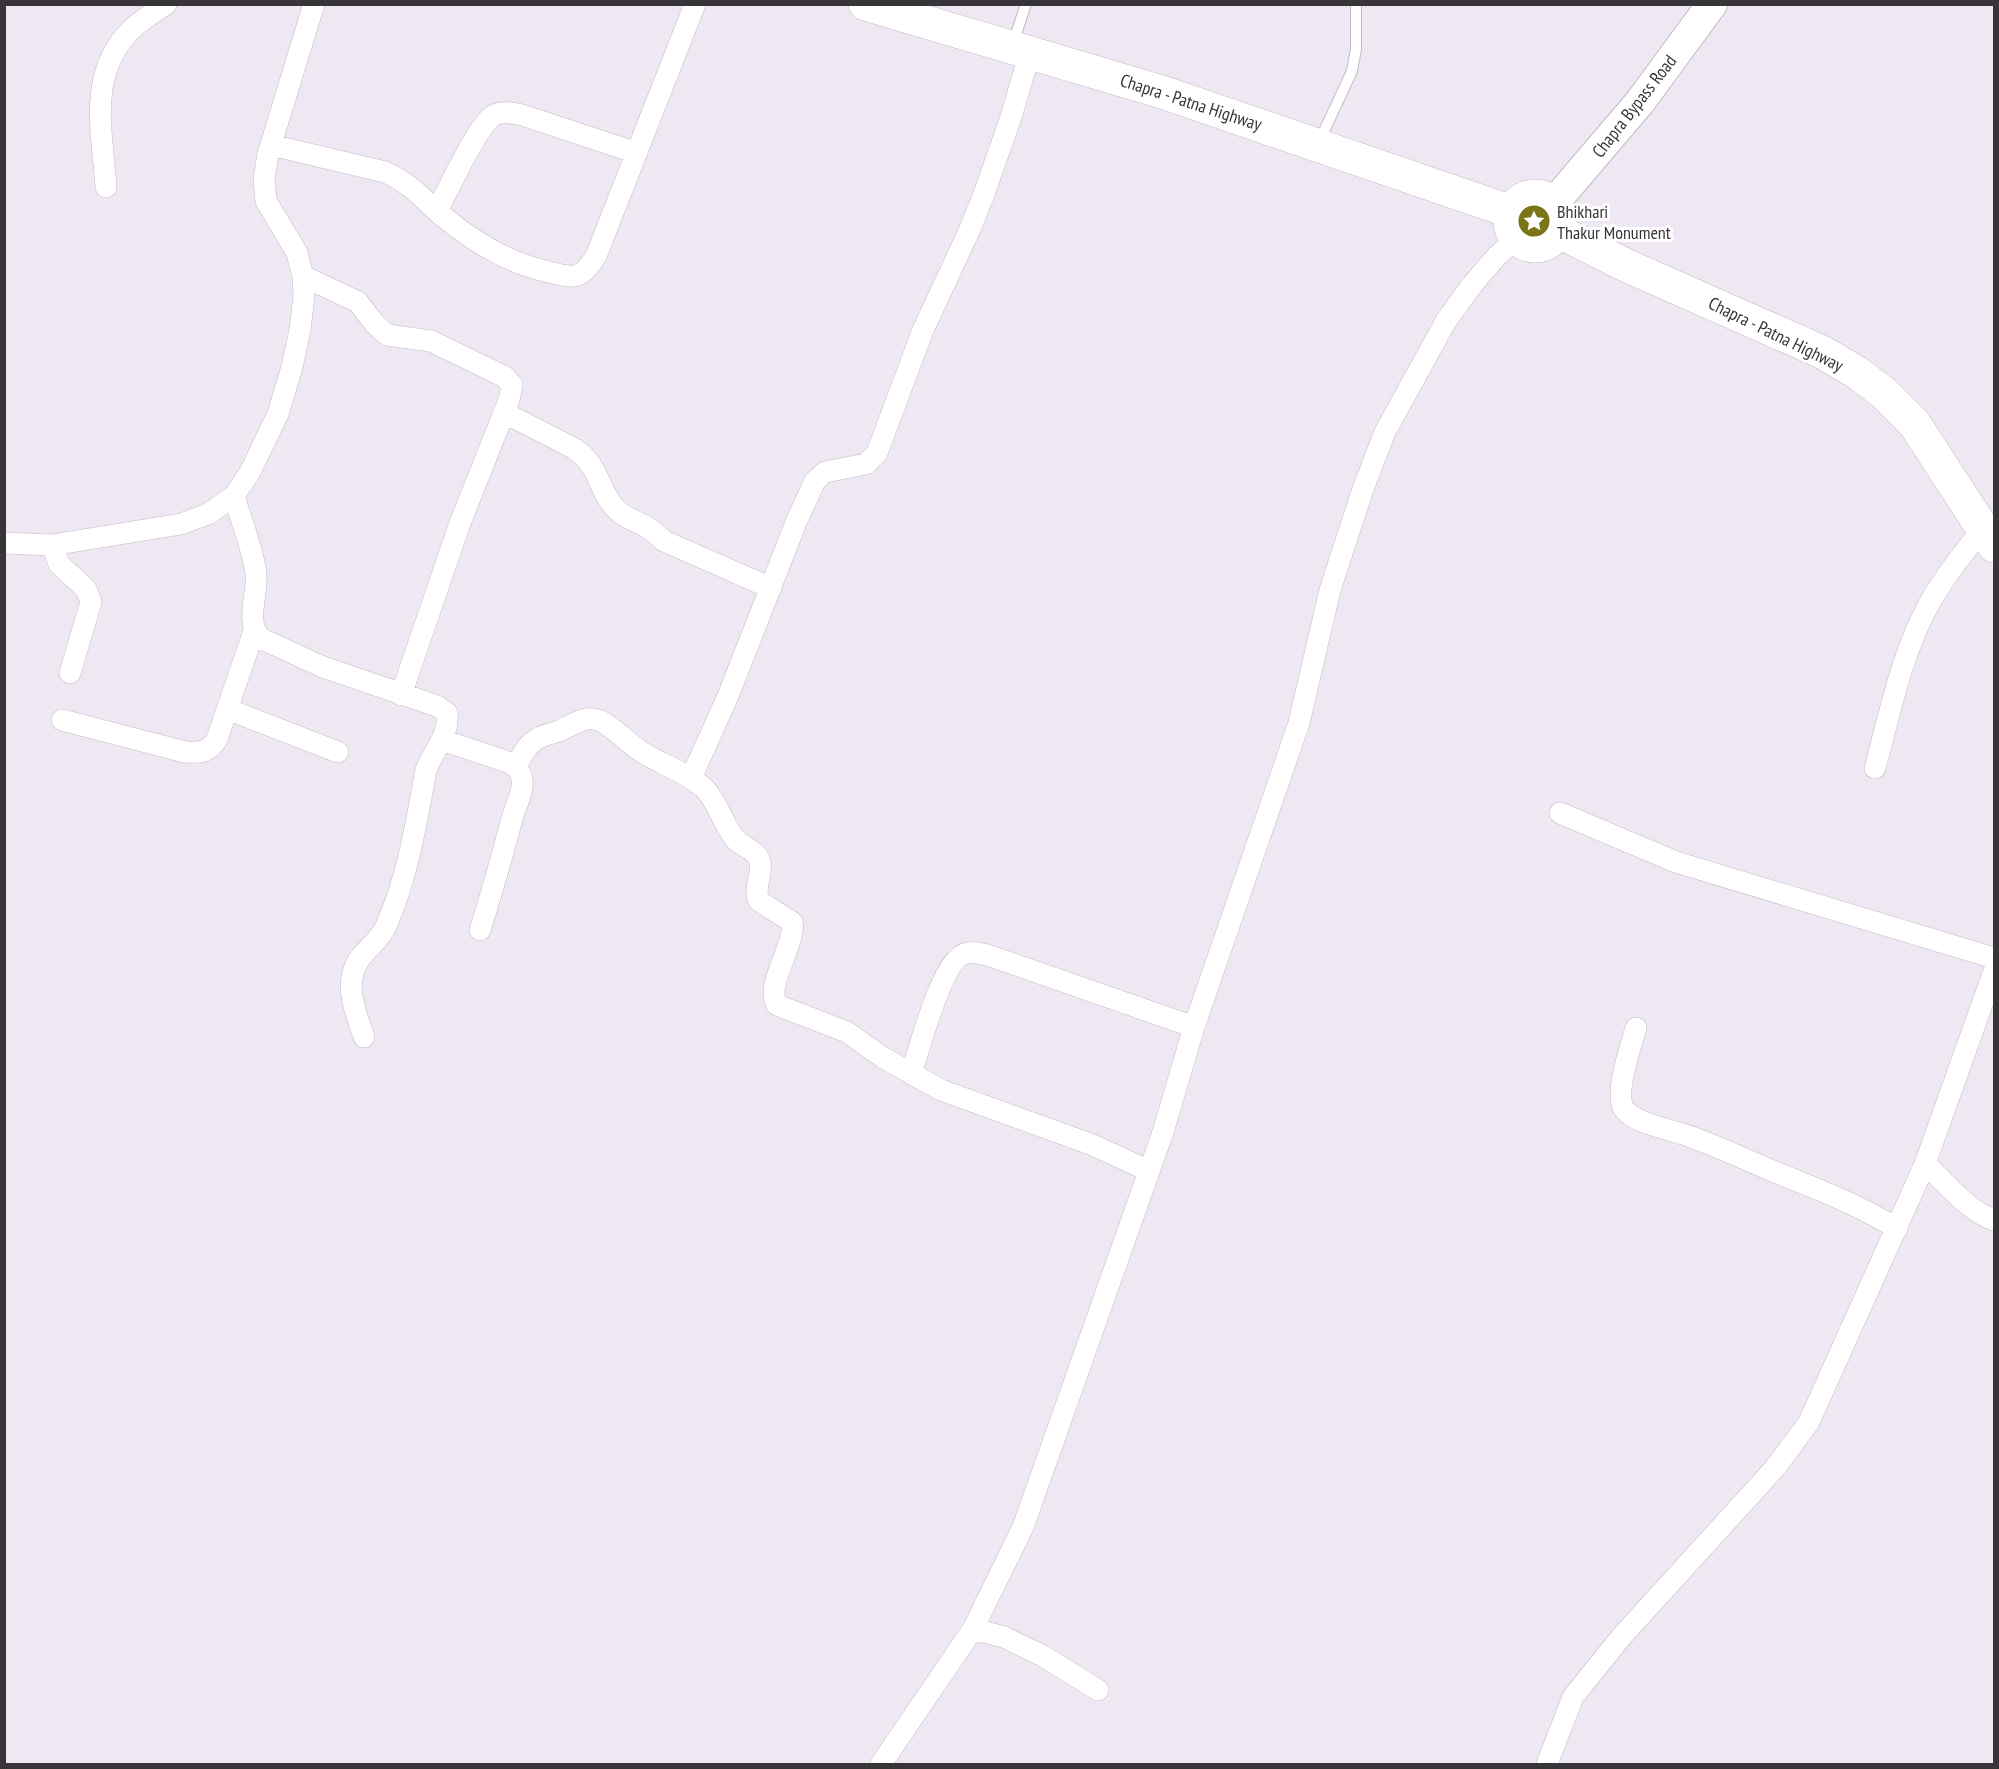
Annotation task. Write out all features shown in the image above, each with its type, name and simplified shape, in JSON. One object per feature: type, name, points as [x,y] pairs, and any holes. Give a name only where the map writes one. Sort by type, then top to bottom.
[{"type":"highway","name":"Chapra - Patna Highway","points":[[865,4],[1162,92],[1317,145],[1514,225],[1516,206],[1527,198],[1540,198],[1555,218],[1623,264],[1821,352],[1856,372],[1884,393],[1914,423],[1989,537]]},
{"type":"street","points":[[106,187],[100,90],[118,45],[134,27],[166,4]]},
{"type":"street","points":[[4,543],[52,544],[181,524],[208,514],[234,496],[250,472],[278,414],[300,330],[304,296],[303,276],[297,253],[266,201],[264,179],[271,145],[314,4]]},
{"type":"street","points":[[271,145],[386,172],[402,179],[477,243],[501,256],[571,277],[581,274],[596,256],[695,4]]},
{"type":"street","name":"Chapra Bypass Road","points":[[1555,218],[1712,4]]},
{"type":"street","points":[[691,778],[728,696],[800,512],[815,481],[825,472],[866,464],[877,453],[923,330],[984,194],[1011,117],[1021,49]]},
{"type":"street","points":[[437,211],[476,138],[486,122],[494,115],[506,112],[522,115],[637,153]]},
{"type":"street","points":[[881,1764],[973,1629],[1023,1527],[1163,1132],[1194,1027],[1299,723],[1330,590],[1363,489],[1385,432],[1446,321],[1497,256],[1514,225]]},
{"type":"street","points":[[303,276],[358,302],[387,335],[431,341],[510,381],[512,391],[505,413],[460,524],[401,695]]},
{"type":"street","points":[[505,413],[585,456],[611,503],[623,516],[652,530],[664,541],[771,588]]},
{"type":"street","points":[[62,720],[185,752],[205,752],[213,747],[254,632],[252,623],[256,573],[234,496]]},
{"type":"street","points":[[1875,768],[1903,668],[1915,633],[1929,604],[1954,565],[1989,537]]},
{"type":"street","points":[[52,544],[59,564],[86,589],[91,602],[70,673]]},
{"type":"street","points":[[254,632],[260,638],[292,654],[444,710],[447,718],[442,740],[426,770],[411,853],[398,896],[379,939],[359,960],[354,969],[352,996],[364,1037]]},
{"type":"street","points":[[227,709],[338,752]]},
{"type":"street","points":[[516,767],[529,745],[536,739],[588,718],[606,724],[642,752],[691,778],[710,794],[735,838],[759,858],[760,873],[757,890],[759,901],[792,922],[791,934],[777,980],[775,1000],[777,1005],[847,1032],[882,1057],[941,1090],[1093,1145],[1149,1171]]},
{"type":"street","points":[[442,740],[491,756],[516,767],[521,773],[522,789],[480,930]]},
{"type":"street","points":[[1560,813],[1676,862],[1995,958]]},
{"type":"street","points":[[911,1074],[948,968],[956,958],[967,952],[999,959],[1194,1027]]},
{"type":"street","points":[[1547,1764],[1573,1697],[1622,1636],[1775,1468],[1809,1422],[1925,1164],[1995,971]]},
{"type":"street","points":[[1636,1028],[1621,1095],[1623,1108],[1634,1118],[1692,1137],[1819,1189],[1878,1216],[1897,1229]]},
{"type":"street","points":[[1925,1164],[1962,1200],[1988,1218],[1995,1220]]},
{"type":"street","points":[[973,1629],[1004,1637],[1043,1656],[1098,1690]]},
{"type":"lane","points":[[1021,49],[1026,4]]},
{"type":"lane","points":[[1317,145],[1352,71],[1356,50],[1356,4]]},
{"type":"place","name":"Bhikhari Thakur Monument","points":[[1534,221]]}]
